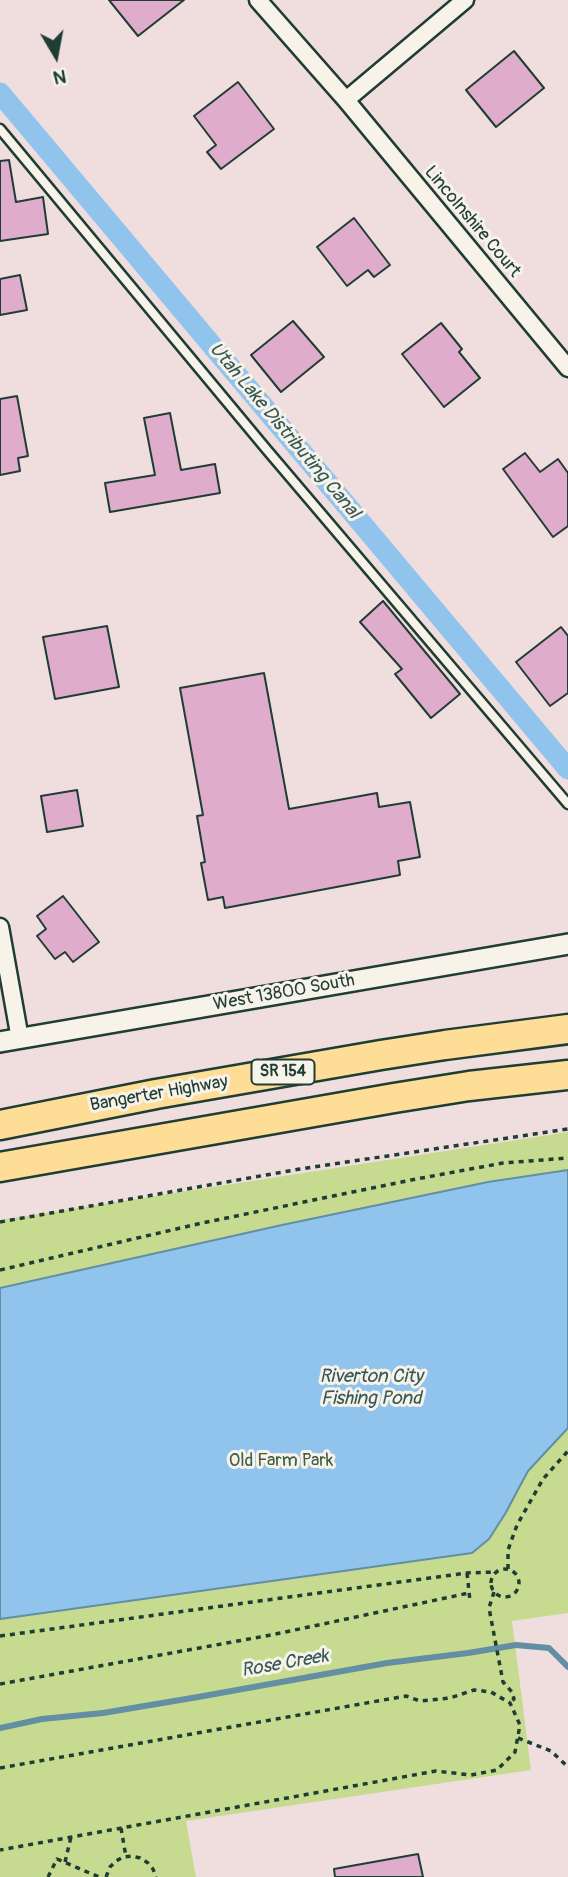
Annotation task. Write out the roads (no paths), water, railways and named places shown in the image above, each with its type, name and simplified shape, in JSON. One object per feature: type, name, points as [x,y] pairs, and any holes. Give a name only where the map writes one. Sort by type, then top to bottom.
[{"type":"highway","name":"Bangerter Highway","points":[[0,1125],[156,1094],[381,1055],[568,1029]]},
{"type":"highway","points":[[0,1167],[394,1098],[568,1075]]},
{"type":"street","name":"Lincolnshire Court","points":[[258,0],[346,100],[568,368]]},
{"type":"street","points":[[346,100],[465,0]]},
{"type":"street","points":[[0,927],[20,1038]]},
{"type":"street","name":"West 13800 South","points":[[0,1042],[568,944]]},
{"type":"lane","points":[[0,129],[267,450],[568,804]]},
{"type":"water","name":"Riverton City Fishing Pond","points":[[568,1170],[568,1428],[528,1471],[489,1539],[472,1553],[0,1619],[0,1288],[488,1182]]},
{"type":"waterway","name":"Utah Lake Distributing Canal","points":[[0,93],[568,769]]},
{"type":"waterway","name":"Rose Creek","points":[[0,1728],[42,1719],[103,1713],[387,1663],[516,1645],[549,1648],[568,1667]]},
{"type":"park label","name":"Old Farm Park","points":[[281,1461]]}]
